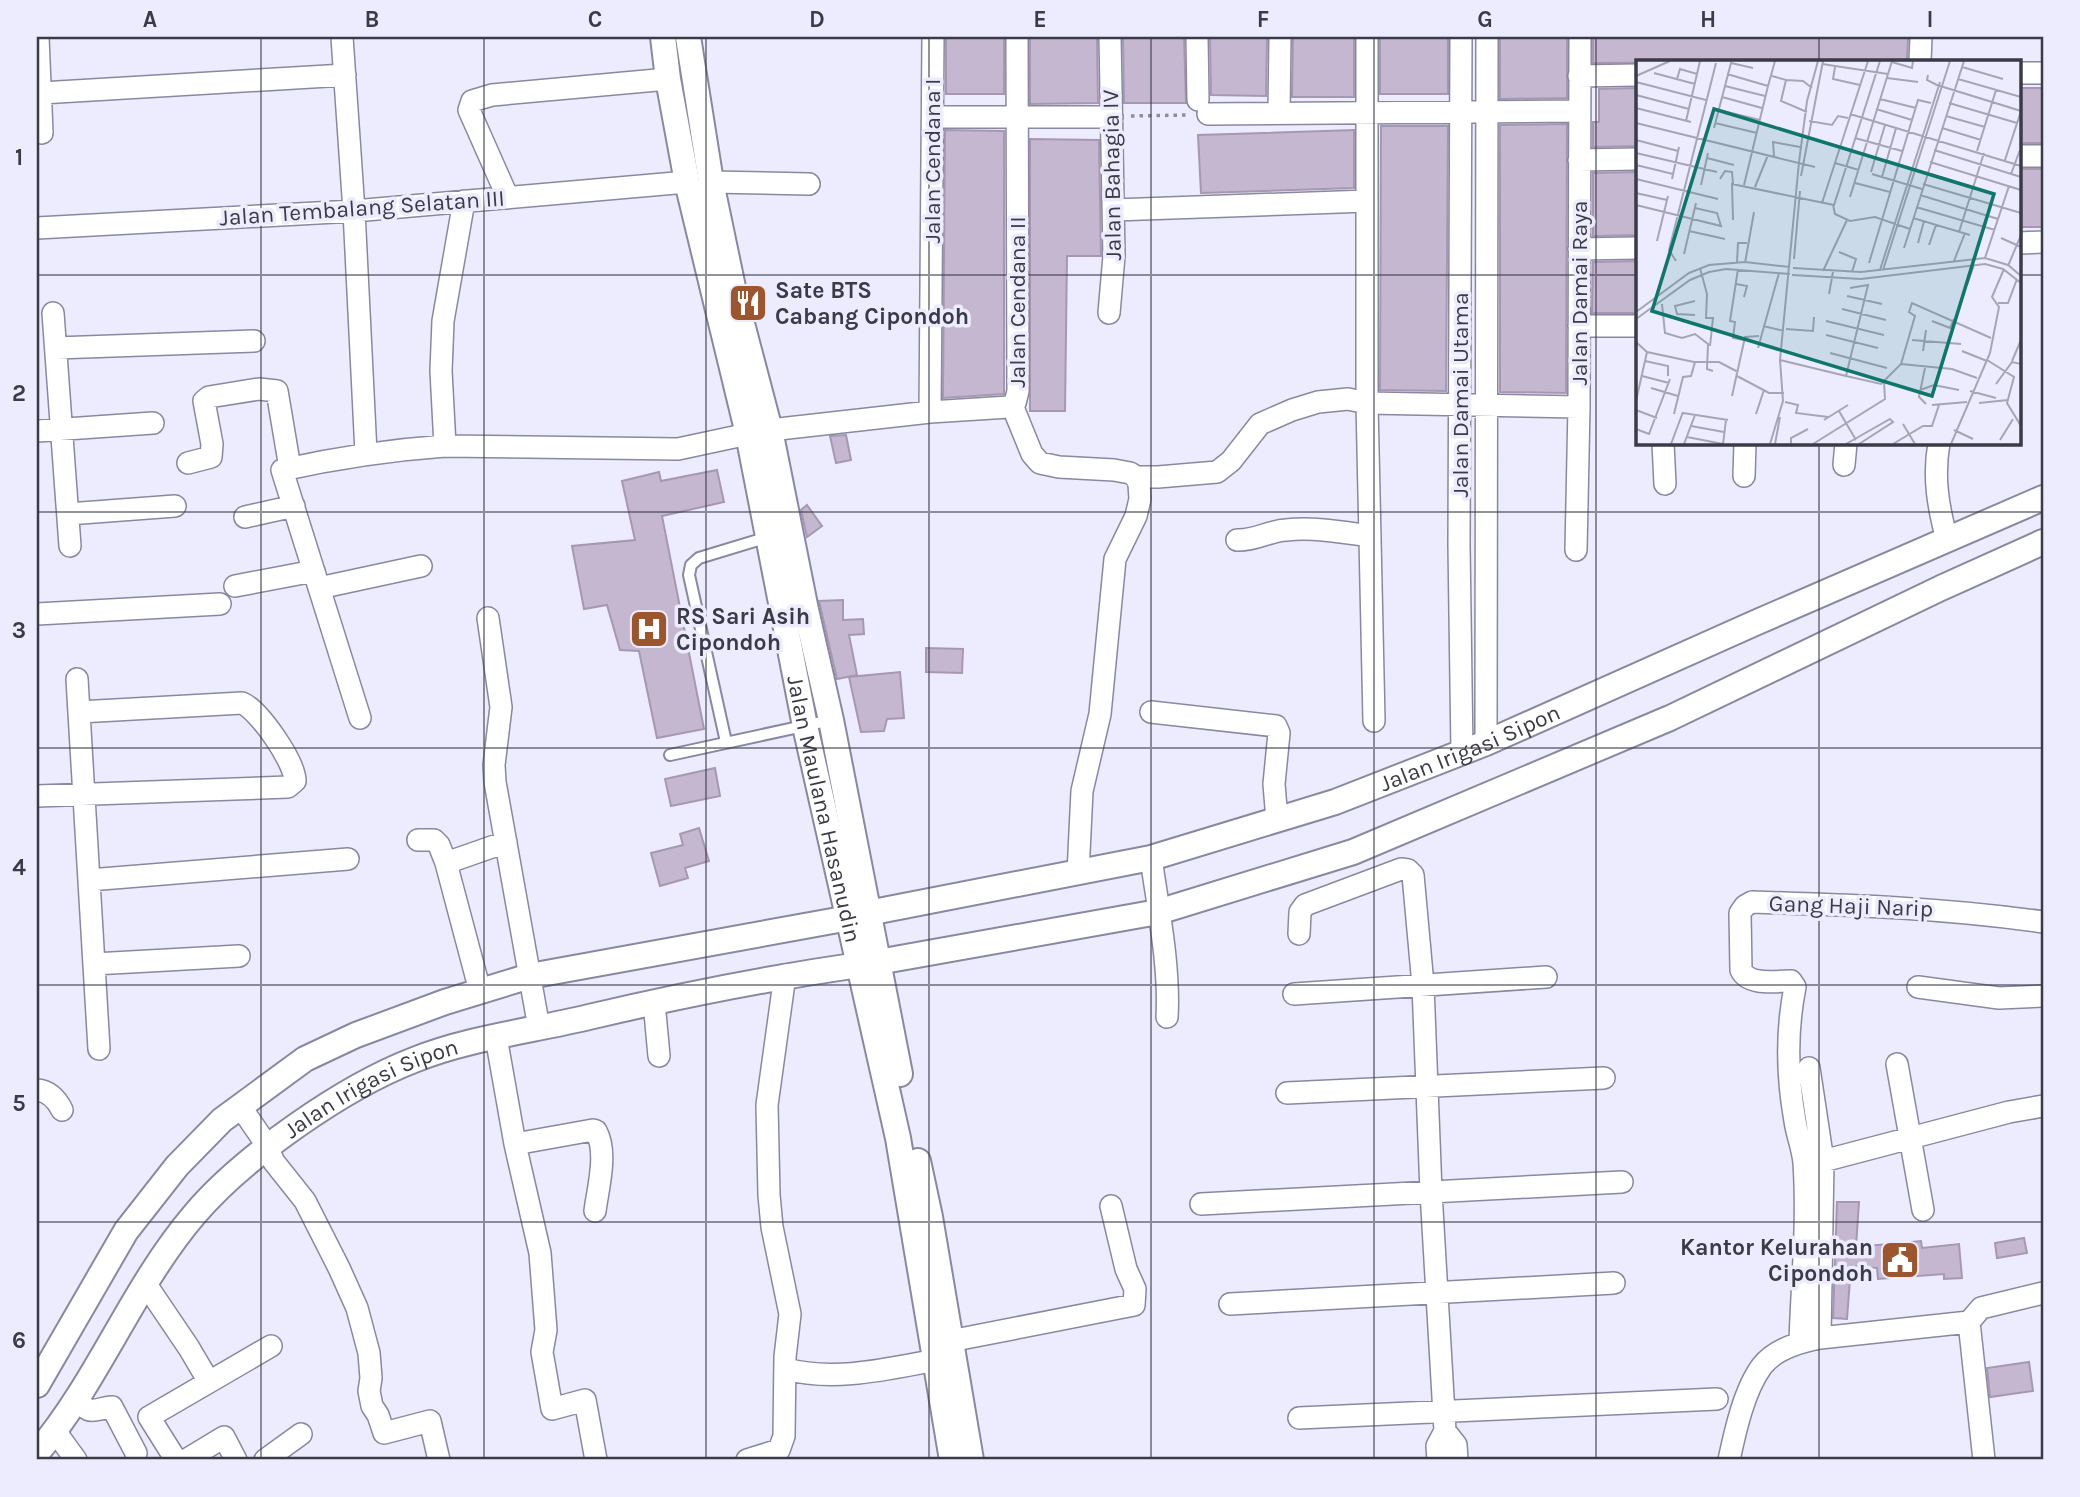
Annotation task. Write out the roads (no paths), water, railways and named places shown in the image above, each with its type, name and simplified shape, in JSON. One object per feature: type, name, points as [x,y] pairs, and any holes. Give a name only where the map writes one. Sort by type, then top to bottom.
[{"type":"street","points":[[38,37],[41,133]]},
{"type":"street","points":[[342,37],[366,453]]},
{"type":"street","name":"Jalan Maulana Hasanudin","points":[[663,37],[668,79],[699,182]]},
{"type":"street","name":"Jalan Maulana Hasanudin","points":[[688,37],[699,182],[745,434],[768,537],[806,666],[831,720],[854,919]]},
{"type":"street","name":"Jalan Cendana I","points":[[930,412],[933,37]]},
{"type":"street","name":"Jalan Cendana II","points":[[290,468],[366,453],[445,446],[678,449],[745,434],[1012,405],[1017,391],[1017,37]]},
{"type":"street","name":"Jalan Bahagia IV","points":[[1109,313],[1114,256],[1110,37]]},
{"type":"street","points":[[1197,37],[1201,109],[1279,113],[1578,111]]},
{"type":"street","points":[[1279,113],[1280,37]]},
{"type":"street","points":[[1367,37],[1367,403],[1374,721]]},
{"type":"street","name":"Jalan Damai Utama","points":[[1461,37],[1459,545],[1462,752]]},
{"type":"street","name":"Jalan Damai Utama","points":[[1486,743],[1487,37]]},
{"type":"street","name":"Jalan Damai Raya","points":[[1576,550],[1580,37]]},
{"type":"street","points":[[1920,60],[1921,37]]},
{"type":"street","points":[[2021,73],[2043,73]]},
{"type":"street","points":[[41,93],[345,75]]},
{"type":"street","points":[[1579,76],[1636,75]]},
{"type":"street","points":[[508,198],[469,110],[472,101],[492,95],[668,79]]},
{"type":"street","points":[[933,117],[1112,117]]},
{"type":"street","points":[[2021,156],[2043,156]]},
{"type":"street","points":[[1578,160],[1636,159]]},
{"type":"street","name":"Jalan Tembalang Selatan III","points":[[37,228],[354,211],[699,182],[809,184]]},
{"type":"street","points":[[445,446],[441,371],[443,321],[464,201]]},
{"type":"street","points":[[1114,210],[1367,201]]},
{"type":"street","points":[[2021,243],[2043,243]]},
{"type":"street","points":[[1579,249],[1636,248]]},
{"type":"street","points":[[53,313],[70,546]]},
{"type":"street","points":[[1579,326],[1636,326]]},
{"type":"street","points":[[56,348],[254,341]]},
{"type":"street","points":[[188,463],[211,457],[212,444],[204,401],[209,397],[259,389],[277,391],[290,468],[282,470],[360,718]]},
{"type":"street","points":[[1136,477],[1194,476],[1217,472],[1231,461],[1260,424],[1318,402],[1348,399],[1367,403],[1579,407]]},
{"type":"street","points":[[1012,405],[1032,454],[1040,463],[1130,473],[1136,477],[1139,484],[1138,507],[1115,559],[1100,714],[1082,791],[1078,873]]},
{"type":"street","points":[[37,431],[153,424]]},
{"type":"street","name":"Jalan Maulana Hasanudin","points":[[745,434],[806,666],[800,727],[864,960],[898,1138],[952,1460]]},
{"type":"street","points":[[1663,444],[1665,484]]},
{"type":"street","points":[[1744,476],[1745,444]]},
{"type":"street","points":[[1844,465],[1846,444]]},
{"type":"street","points":[[1939,444],[1935,464],[1936,492],[1947,540]]},
{"type":"street","name":"Jalan Irigasi Sipon","points":[[37,1385],[126,1231],[177,1166],[222,1120],[243,1110],[306,1059],[356,1035],[480,992],[530,978],[1152,861],[1335,802],[1486,743],[1755,622],[2043,498]]},
{"type":"street","points":[[68,514],[175,506]]},
{"type":"street","points":[[245,517],[293,506]]},
{"type":"street","points":[[1992,520],[2007,559]]},
{"type":"street","points":[[1237,540],[1257,539],[1284,530],[1335,531],[1370,536]]},
{"type":"street","name":"Jalan Irigasi Sipon","points":[[37,1453],[78,1398],[145,1283],[195,1214],[266,1145],[375,1076],[416,1059],[539,1025],[864,960],[1158,909],[1353,852],[1670,718],[2043,542]]},
{"type":"street","points":[[235,586],[316,579],[421,565]]},
{"type":"street","points":[[37,614],[220,604]]},
{"type":"street","points":[[488,618],[501,707],[494,765],[539,1025]]},
{"type":"street","points":[[77,679],[99,1049]]},
{"type":"street","points":[[37,796],[288,787],[295,781],[295,774],[261,718],[250,706],[242,703],[79,712]]},
{"type":"street","points":[[1151,712],[1276,726],[1279,732],[1274,785],[1277,820]]},
{"type":"street","points":[[418,840],[433,840],[439,845],[480,992]]},
{"type":"street","points":[[446,863],[506,842]]},
{"type":"street","points":[[89,880],[348,859]]},
{"type":"street","points":[[1152,861],[1167,995],[1167,1017]]},
{"type":"street","points":[[1299,934],[1300,912],[1305,905],[1405,869],[1411,872],[1414,878],[1423,985],[1444,1420],[1437,1446],[1438,1460]]},
{"type":"street","name":"Gang Haji Narip","points":[[1810,1340],[1804,1159],[1795,1121],[1787,1048],[1795,987],[1791,981],[1745,978],[1741,970],[1740,913],[1748,904],[1899,906],[2043,922]]},
{"type":"street","points":[[94,964],[239,956]]},
{"type":"street","points":[[747,1460],[783,1455],[790,1314],[772,1227],[766,1124],[767,1105],[794,974]]},
{"type":"street","points":[[1294,994],[1546,977]]},
{"type":"street","points":[[1918,987],[1999,998],[2043,996]]},
{"type":"street","points":[[654,1002],[659,1056]]},
{"type":"street","points":[[496,1037],[515,1144],[540,1253],[546,1330],[542,1352],[552,1409],[585,1400],[596,1460]]},
{"type":"street","points":[[1897,1064],[1923,1210]]},
{"type":"street","points":[[1809,1069],[1823,1161],[1810,1340]]},
{"type":"street","points":[[1287,1093],[1604,1078]]},
{"type":"street","points":[[37,1090],[57,1100],[62,1110]]},
{"type":"street","points":[[1823,1161],[2009,1112],[2043,1106]]},
{"type":"street","points":[[243,1110],[313,1216],[357,1308],[369,1353],[369,1391],[372,1406],[384,1433],[430,1422],[439,1460]]},
{"type":"street","points":[[515,1144],[596,1131],[600,1143],[600,1158],[594,1211]]},
{"type":"street","points":[[1201,1204],[1622,1182]]},
{"type":"street","points":[[786,1368],[806,1374],[825,1375],[884,1370],[936,1354],[1134,1305],[1135,1289],[1126,1269],[1111,1206]]},
{"type":"street","points":[[145,1283],[209,1382]]},
{"type":"street","points":[[1230,1304],[1614,1283]]},
{"type":"street","points":[[1730,1460],[1745,1400],[1762,1366],[1778,1353],[1810,1340],[1969,1322],[1981,1308],[2043,1293]]},
{"type":"street","points":[[1969,1322],[1983,1460]]},
{"type":"street","points":[[176,1460],[149,1417],[271,1346]]},
{"type":"street","name":"Jalan Maulana Hasanudin","points":[[936,1354],[971,1460]]},
{"type":"street","points":[[78,1398],[85,1409],[93,1411],[111,1407],[136,1453]]},
{"type":"street","points":[[1299,1418],[1444,1420],[1717,1399]]},
{"type":"street","points":[[1444,1420],[1456,1445],[1457,1460]]},
{"type":"street","points":[[55,1431],[76,1460]]},
{"type":"street","points":[[265,1460],[301,1434]]},
{"type":"street","points":[[186,1460],[224,1437],[236,1460]]},
{"type":"lane","points":[[726,742],[689,575],[691,565],[699,558],[768,537]]},
{"type":"lane","points":[[670,755],[831,720]]},
{"type":"place","name":"Sate BTS Cabang Cipondoh","points":[[748,303]]},
{"type":"place","name":"RS Sari Asih Cipondoh","points":[[649,629]]},
{"type":"place","name":"Kantor Kelurahan Cipondoh","points":[[1900,1260]]}]
